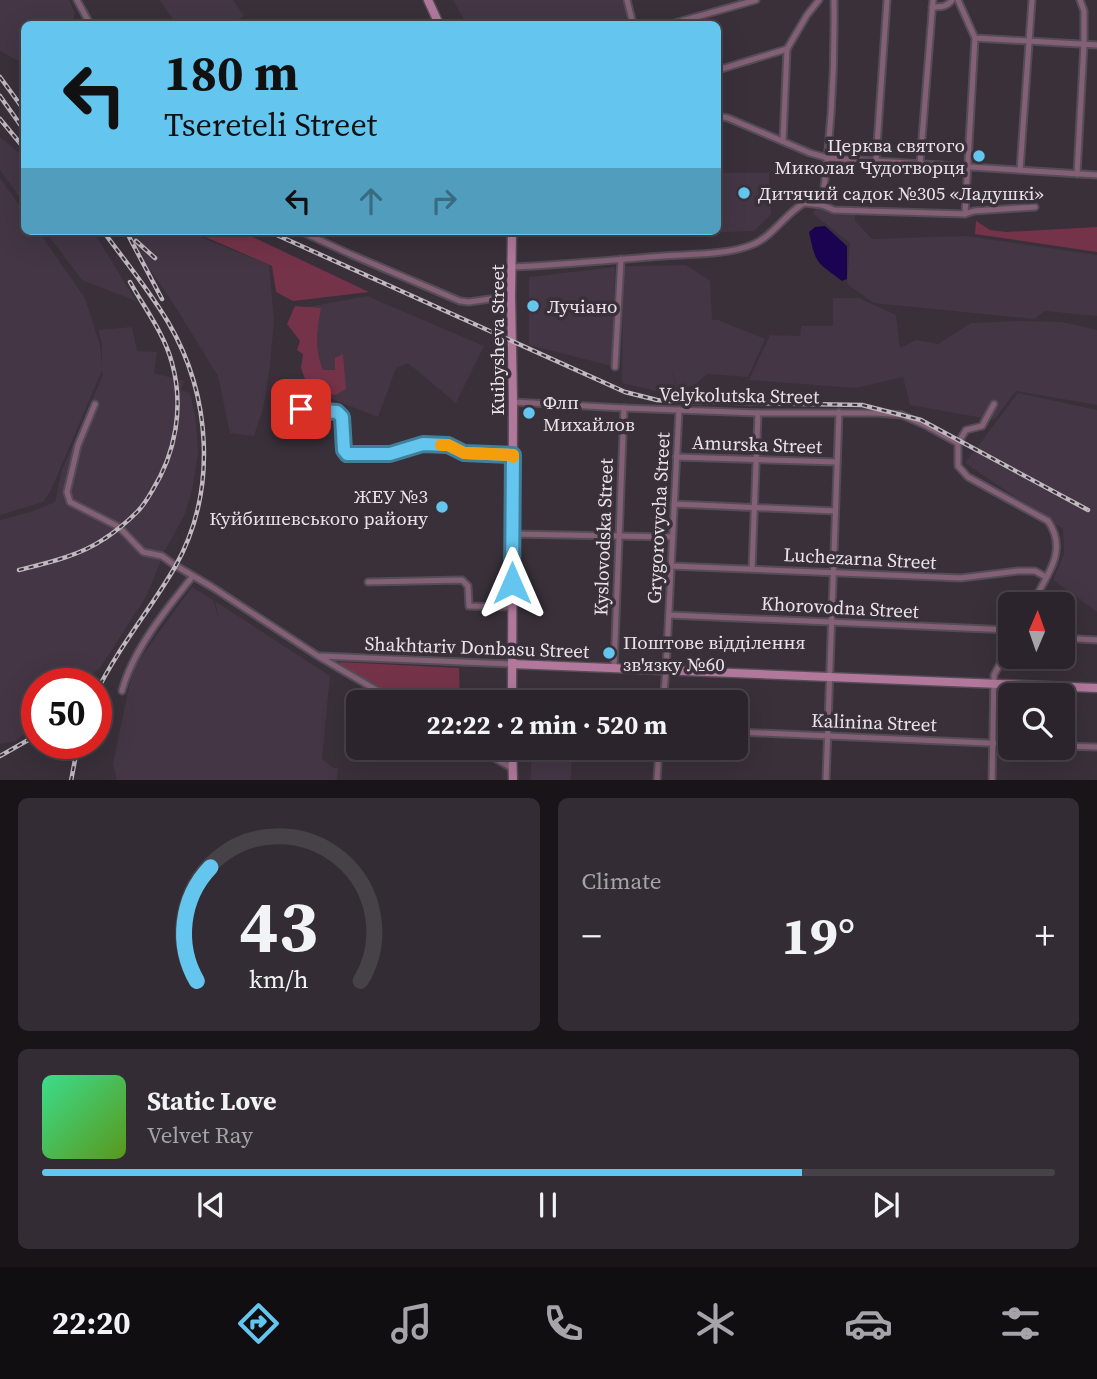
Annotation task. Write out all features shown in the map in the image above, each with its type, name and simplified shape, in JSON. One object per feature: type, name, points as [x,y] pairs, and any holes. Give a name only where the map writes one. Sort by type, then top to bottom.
[{"type":"street","points":[[77,0],[88,21]]},
{"type":"street","points":[[428,0],[438,21]]},
{"type":"street","points":[[626,0],[633,21]]},
{"type":"street","points":[[682,21],[756,0]]},
{"type":"street","points":[[783,141],[787,49],[819,0]]},
{"type":"street","points":[[822,205],[828,158],[834,0]]},
{"type":"street","points":[[876,160],[887,0]]},
{"type":"street","points":[[920,164],[932,4],[944,7],[953,0]]},
{"type":"street","points":[[958,0],[975,38],[965,214]]},
{"type":"street","points":[[1020,170],[1032,0]]},
{"type":"street","points":[[1077,174],[1084,44],[1084,11],[1080,0]]},
{"type":"street","points":[[975,38],[1097,45]]},
{"type":"street","points":[[721,69],[787,49]]},
{"type":"street","points":[[721,117],[828,158],[1097,175]]},
{"type":"street","points":[[512,267],[720,252],[745,247],[757,243],[801,205],[807,203],[834,210],[965,214],[1035,207]]},
{"type":"street","points":[[309,235],[460,301],[511,296]]},
{"type":"street","name":"Kuibysheva Street","points":[[512,235],[512,690]]},
{"type":"street","points":[[615,367],[621,259]]},
{"type":"street","name":"Velykolutska Street","points":[[513,402],[758,413],[839,412],[902,415],[958,443]]},
{"type":"street","name":"Shakhtariv Donbasu Street","points":[[95,404],[78,446],[67,492],[70,502],[119,527],[144,552],[162,556],[318,656],[376,690]]},
{"type":"street","points":[[994,404],[982,426],[967,430],[958,443],[958,466],[968,477],[1048,521],[1056,531],[1056,556],[1038,592]]},
{"type":"street","name":"Kyslovodska Street","points":[[614,668],[624,408]]},
{"type":"street","points":[[301,409],[340,414],[344,450],[347,454],[390,454],[423,444],[448,445],[464,453],[513,455]]},
{"type":"street","name":"Grygorovycha Street","points":[[664,690],[679,410]]},
{"type":"street","points":[[826,780],[839,412]]},
{"type":"street","points":[[752,569],[758,413]]},
{"type":"street","name":"Amurska Street","points":[[676,457],[837,462]]},
{"type":"street","points":[[674,505],[835,511]]},
{"type":"street","points":[[512,534],[673,537]]},
{"type":"street","name":"Luchezarna Street","points":[[671,566],[961,578],[1035,571],[1046,577]]},
{"type":"street","points":[[122,691],[130,666],[151,632],[193,576]]},
{"type":"street","points":[[368,582],[462,580],[467,583],[469,606],[512,607]]},
{"type":"street","name":"Khorovodna Street","points":[[669,615],[998,630]]},
{"type":"street","points":[[1075,639],[1097,640]]},
{"type":"street","name":"Shakhtariv Donbasu Street","points":[[318,656],[1097,688]]},
{"type":"street","points":[[992,780],[994,675],[998,668]]},
{"type":"street","name":"Kalinina Street","points":[[748,732],[998,743]]},
{"type":"street","points":[[1075,746],[1097,747]]},
{"type":"street","points":[[497,760],[513,769]]},
{"type":"street","points":[[513,760],[513,780]]},
{"type":"street","points":[[657,780],[658,760]]},
{"type":"shaded area","points":[[0,0],[69,0],[75,13],[73,21],[21,21],[21,62],[0,51]]},
{"type":"shaded area","points":[[160,0],[233,0],[244,16],[236,21],[174,21]]},
{"type":"shaded area","points":[[453,0],[622,0],[628,15],[628,21],[464,21]]},
{"type":"shaded area","points":[[0,137],[21,154],[21,199],[0,170]]},
{"type":"shaded area","name":"Дитячий садок №305 «Ладушкі»","points":[[721,173],[769,173],[771,214],[754,231],[721,232]]},
{"type":"shaded area","points":[[0,178],[21,208],[21,235],[41,235],[85,298],[100,345],[102,366],[102,343],[98,330],[132,327],[137,351],[157,352],[154,373],[184,381],[181,390],[190,393],[196,420],[198,454],[192,491],[184,516],[164,552],[147,595],[100,668],[21,668],[21,737],[16,741],[0,744],[0,520],[55,502],[62,470],[103,375],[102,370],[51,490],[43,502],[0,515]]},
{"type":"shaded area","points":[[818,207],[855,210],[855,221],[872,239],[966,236],[1097,255],[1097,316],[1045,311],[1034,319],[874,303],[847,284],[850,243],[812,213]]},
{"type":"shaded area","points":[[976,221],[990,230],[1006,232],[1097,227],[1097,252],[975,234]]},
{"type":"shaded area","points":[[825,226],[847,246],[847,279],[842,281],[818,261],[813,251],[809,232],[815,227]]},
{"type":"shaded area","points":[[48,235],[95,235],[136,301],[82,280]]},
{"type":"shaded area","points":[[126,235],[196,235],[269,265],[274,320],[270,366],[264,405],[254,436],[230,433],[218,376],[171,300]]},
{"type":"shaded area","points":[[201,235],[248,235],[369,292],[293,301],[276,292],[272,266]]},
{"type":"shaded area","points":[[686,265],[710,281],[712,320],[765,339],[748,377],[707,374],[696,384],[678,391],[670,366],[677,390],[664,393],[622,383],[623,266]]},
{"type":"shaded area","name":"Лучіано","points":[[615,267],[612,366],[529,345],[529,277]]},
{"type":"shaded area","points":[[367,296],[484,346],[456,403],[408,363],[396,368],[378,417],[319,394],[292,310]]},
{"type":"shaded area","points":[[833,298],[859,298],[896,315],[900,348],[916,340],[938,344],[971,323],[1062,322],[1097,330],[1097,405],[1016,391],[994,420],[910,405],[903,377],[856,388],[749,380],[770,335],[800,336],[801,326],[833,326]]},
{"type":"shaded area","points":[[295,306],[321,308],[317,347],[323,370],[335,370],[335,358],[343,354],[346,389],[336,395],[309,390],[301,368],[303,354],[297,350],[300,341],[287,324]]},
{"type":"shaded area","points":[[1018,393],[1097,410],[1097,612],[1075,596],[1075,592],[1070,592],[1053,580],[1064,554],[1063,529],[965,463]]},
{"type":"shaded area","points":[[192,587],[213,600],[219,620],[215,601],[330,676],[322,759],[338,768],[337,780],[117,780],[113,764],[133,668]]},
{"type":"shaded area","points":[[340,662],[459,668],[460,690],[383,690],[341,666]]},
{"type":"shaded area","points":[[531,760],[571,760],[571,780],[531,780]]},
{"type":"railway","points":[[0,77],[21,106]]},
{"type":"railway","points":[[0,96],[21,126]]},
{"type":"railway","points":[[0,119],[21,144]]},
{"type":"railway","points":[[106,235],[153,298],[182,350],[193,380],[204,443],[198,507],[189,538],[175,567],[110,668]]},
{"type":"railway","points":[[128,235],[162,299]]},
{"type":"railway","points":[[277,235],[625,392],[657,400],[683,402],[862,405],[921,420],[1088,510]]},
{"type":"railway","points":[[136,241],[155,258]]},
{"type":"railway","points":[[19,570],[74,554],[112,533],[143,505],[167,461],[176,429],[176,379],[164,341],[130,282]]},
{"type":"railway","points":[[0,756],[21,744]]},
{"type":"railway","points":[[71,780],[75,759]]},
{"type":"slow traffic","points":[[441,445],[448,445],[464,453],[513,457]]},
{"type":"place","name":"Церква святого Миколая Чудотворця","points":[[979,156]]},
{"type":"place","name":"Дитячий садок №305 «Ладушкі»","points":[[744,193]]},
{"type":"place","name":"Лучіано","points":[[533,306]]},
{"type":"place","name":"Флп Михайлов","points":[[529,413]]},
{"type":"place","name":"ЖЕУ №3 Куйбишевського району","points":[[442,507]]},
{"type":"place","name":"Поштове відділення зв'язку №60","points":[[609,653]]},
{"type":"route","points":[[301,409],[340,414],[344,450],[347,454],[390,454],[423,444],[448,445],[464,453],[513,455],[512,583]]}]
